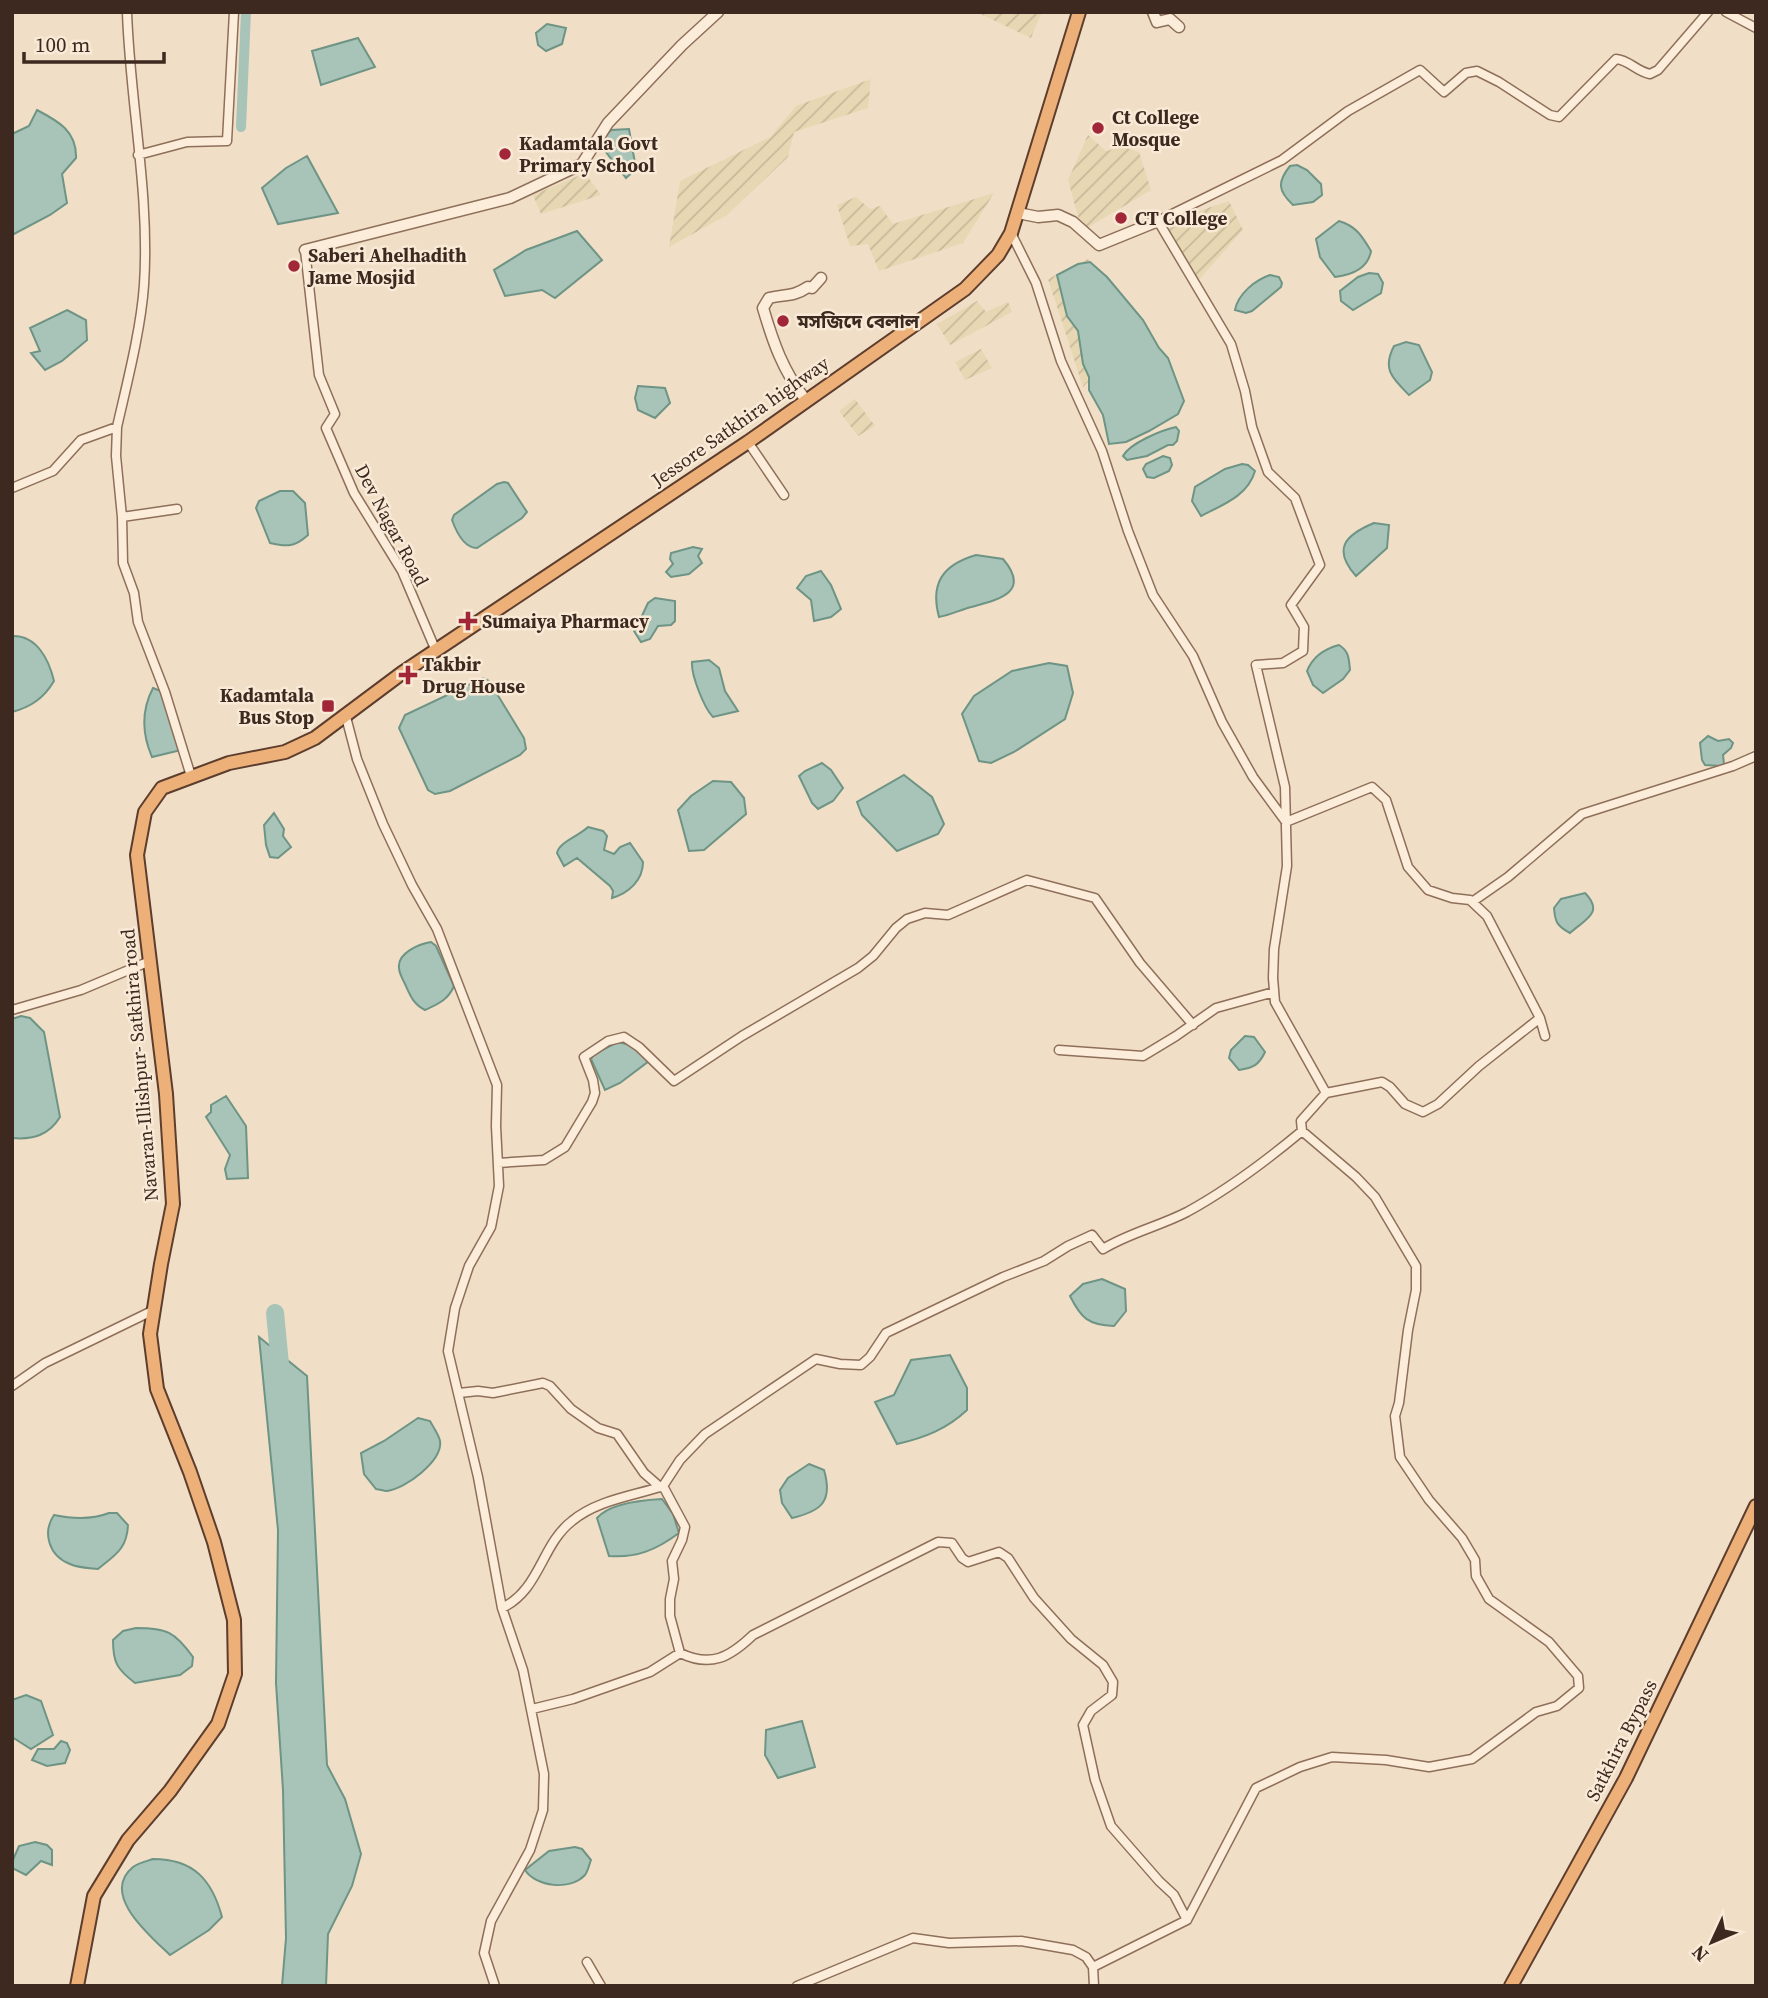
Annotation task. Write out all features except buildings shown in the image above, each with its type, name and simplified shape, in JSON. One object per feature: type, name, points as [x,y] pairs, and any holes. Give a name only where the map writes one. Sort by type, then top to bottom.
[{"type":"highway","name":"Jessore Satkhira highway","points":[[229,763],[285,752],[316,737],[402,673],[748,442],[805,399],[965,289],[998,255],[1011,233],[1079,12]]},
{"type":"highway","name":"Navaran-Illishpur- Satkhira road","points":[[77,1986],[94,1896],[128,1840],[170,1791],[218,1724],[235,1674],[234,1620],[214,1542],[157,1389],[150,1334],[173,1204],[166,1094],[137,855],[145,812],[162,788],[229,763]]},
{"type":"highway","name":"Satkhira Bypass","points":[[1511,1986],[1626,1778],[1756,1506]]},
{"type":"street","points":[[127,12],[144,224],[144,286],[117,427],[116,456],[123,563],[134,593],[138,622],[165,692],[191,776]]},
{"type":"street","points":[[138,155],[187,142],[227,141],[234,12]]},
{"type":"street","points":[[305,250],[510,198],[582,164],[608,123],[718,12]]},
{"type":"street","points":[[1153,12],[1157,22],[1170,19],[1179,27]]},
{"type":"street","points":[[1018,213],[1038,217],[1058,215],[1073,222],[1080,231],[1099,245],[1158,221],[1282,160],[1348,111],[1420,70],[1444,92],[1466,74],[1477,71],[1550,115],[1559,117],[1616,59],[1650,74],[1658,70],[1708,12]]},
{"type":"street","points":[[1726,12],[1756,28]]},
{"type":"street","points":[[1158,221],[1231,344],[1252,427],[1268,472],[1295,498],[1320,565],[1291,605],[1304,627],[1303,650],[1283,663],[1256,665],[1285,786],[1287,866],[1274,948],[1275,1002],[1326,1093]]},
{"type":"street","points":[[1011,233],[1036,283],[1061,361],[1101,451],[1153,596],[1193,656],[1222,722],[1254,777],[1286,822]]},
{"type":"street","name":"Dev Nagar Road","points":[[305,250],[320,375],[335,414],[326,428],[354,493],[402,571],[436,651]]},
{"type":"street","points":[[805,399],[773,344],[763,308],[769,298],[795,296],[808,287],[812,288],[821,278]]},
{"type":"street","points":[[12,488],[53,471],[81,440],[117,427]]},
{"type":"street","points":[[748,442],[784,495]]},
{"type":"street","points":[[122,517],[177,509]]},
{"type":"street","points":[[346,717],[357,759],[383,824],[437,929],[497,1085],[499,1186],[491,1227],[469,1266],[453,1319],[448,1351],[478,1477],[502,1608],[523,1670],[544,1774],[543,1810],[530,1850],[491,1921],[484,1953],[495,1986]]},
{"type":"street","points":[[1472,902],[1508,877],[1582,814],[1733,766],[1756,756]]},
{"type":"street","points":[[1286,822],[1372,787],[1386,800],[1408,867],[1428,890],[1472,902],[1487,916],[1540,1018],[1545,1036]]},
{"type":"street","points":[[498,1163],[544,1160],[565,1147],[595,1093],[584,1057],[608,1041],[624,1037],[639,1047],[674,1081],[742,1036],[858,968],[873,956],[907,919],[925,913],[948,915],[1027,880],[1095,898],[1140,963],[1193,1025]]},
{"type":"street","points":[[12,1010],[81,990],[150,961]]},
{"type":"street","points":[[1059,1050],[1143,1056],[1216,1008],[1274,992]]},
{"type":"street","points":[[1093,1967],[1187,1920],[1256,1788],[1300,1767],[1332,1757],[1386,1760],[1429,1767],[1472,1759],[1536,1712],[1557,1706],[1579,1688],[1578,1676],[1549,1642],[1489,1599],[1476,1576],[1475,1560],[1462,1538],[1429,1500],[1400,1457],[1395,1416],[1416,1290],[1416,1266],[1375,1197],[1302,1131],[1301,1121],[1326,1093],[1382,1082],[1405,1104],[1423,1112],[1438,1104],[1479,1066],[1540,1018]]},
{"type":"street","points":[[502,1608],[526,1591],[560,1533],[571,1521],[595,1506],[661,1487],[680,1460],[705,1434],[816,1359],[861,1365],[870,1357],[886,1333],[1003,1277],[1045,1261],[1079,1240],[1092,1234],[1103,1249],[1187,1212],[1258,1168],[1302,1131]]},
{"type":"street","points":[[12,1386],[45,1363],[154,1310]]},
{"type":"street","points":[[459,1392],[492,1393],[543,1383],[550,1386],[570,1409],[598,1428],[617,1434],[644,1473],[661,1487],[685,1528],[672,1561],[674,1579],[670,1616],[680,1653],[695,1660],[717,1660],[738,1649],[753,1635],[938,1542],[952,1543],[968,1562],[999,1552],[1008,1558],[1034,1598],[1071,1639],[1103,1665],[1113,1682],[1112,1695],[1091,1711],[1083,1726],[1095,1780],[1111,1826],[1174,1895],[1187,1920]]},
{"type":"street","points":[[532,1709],[573,1699],[650,1672],[680,1653]]},
{"type":"street","points":[[797,1986],[913,1938],[949,1942],[1021,1941],[1073,1950],[1086,1957],[1093,1967],[1094,1986]]},
{"type":"street","points":[[587,1962],[601,1986]]},
{"type":"shaded area","points":[[976,12],[1042,12],[1031,38]]},
{"type":"shaded area","points":[[547,24],[566,28],[562,44],[546,51],[538,45],[536,33]]},
{"type":"shaded area","points":[[358,38],[375,67],[321,85],[312,51]]},
{"type":"shaded area","points":[[871,79],[868,108],[794,132],[788,157],[727,215],[669,247],[680,181],[770,137],[796,106]]},
{"type":"shaded area","points":[[37,110],[65,128],[73,141],[76,158],[62,174],[67,203],[12,235],[12,134],[29,126]]},
{"type":"shaded area","points":[[629,129],[636,169],[626,178],[599,143],[611,130]]},
{"type":"shaded area","points":[[1088,135],[1106,151],[1123,147],[1139,152],[1151,190],[1082,231],[1068,180]]},
{"type":"shaded area","points":[[307,156],[338,213],[278,224],[262,188],[286,168]]},
{"type":"shaded area","points":[[1297,165],[1307,170],[1321,184],[1322,195],[1313,202],[1293,205],[1282,191],[1281,182],[1286,172],[1290,166]]},
{"type":"shaded area","points":[[585,173],[601,195],[541,214],[533,195]]},
{"type":"shaded area","points":[[994,193],[963,243],[879,271],[868,244],[850,246],[837,205],[856,197],[870,209],[880,206],[893,224]]},
{"type":"shaded area","points":[[1229,201],[1243,230],[1196,283],[1166,222]]},
{"type":"shaded area","points":[[1339,221],[1358,232],[1371,251],[1363,267],[1347,275],[1335,277],[1320,257],[1316,239]]},
{"type":"shaded area","points":[[577,231],[602,260],[555,298],[542,290],[505,296],[494,270],[526,250]]},
{"type":"shaded area","points":[[1088,259],[1140,330],[1083,387],[1048,279]]},
{"type":"shaded area","points":[[1090,262],[1107,277],[1143,320],[1168,358],[1184,401],[1178,414],[1126,442],[1109,444],[1103,415],[1089,390],[1089,377],[1083,364],[1078,331],[1067,316],[1057,275],[1078,264]]},
{"type":"shaded area","points":[[1369,273],[1378,274],[1383,283],[1381,293],[1353,310],[1341,301],[1340,291],[1358,277]]},
{"type":"shaded area","points":[[1270,275],[1279,277],[1281,287],[1252,311],[1246,313],[1235,310],[1248,288]]},
{"type":"shaded area","points":[[977,301],[986,312],[1008,302],[1012,312],[950,345],[937,324]]},
{"type":"shaded area","points":[[67,310],[86,320],[87,340],[62,361],[45,370],[31,353],[40,351],[30,328]]},
{"type":"shaded area","points":[[1406,342],[1419,345],[1432,372],[1430,380],[1409,395],[1394,378],[1389,367],[1394,346]]},
{"type":"shaded area","points":[[981,349],[992,368],[965,380],[955,362]]},
{"type":"shaded area","points":[[638,386],[665,388],[670,403],[655,418],[638,410],[635,398]]},
{"type":"shaded area","points":[[855,399],[875,426],[858,436],[839,411]]},
{"type":"shaded area","points":[[1176,427],[1179,431],[1177,441],[1173,445],[1147,456],[1127,460],[1123,456],[1139,442]]},
{"type":"shaded area","points":[[1163,456],[1170,458],[1172,465],[1169,471],[1154,478],[1147,477],[1143,469],[1146,464]]},
{"type":"shaded area","points":[[1242,464],[1255,471],[1247,487],[1233,499],[1201,516],[1192,501],[1195,487],[1225,469]]},
{"type":"shaded area","points":[[508,483],[527,512],[477,548],[468,545],[456,529],[452,520],[454,515],[497,484]]},
{"type":"shaded area","points":[[280,491],[293,491],[305,503],[308,535],[290,545],[270,543],[256,508],[259,501]]},
{"type":"shaded area","points":[[1374,523],[1389,525],[1387,548],[1356,576],[1345,558],[1345,544],[1349,538]]},
{"type":"shaded area","points":[[693,547],[702,549],[698,556],[702,563],[689,574],[671,577],[666,572],[673,564],[671,553]]},
{"type":"shaded area","points":[[976,555],[1003,559],[1014,580],[1012,587],[1000,598],[939,617],[936,595],[941,577],[955,564]]},
{"type":"shaded area","points":[[821,571],[831,585],[841,609],[831,617],[814,621],[811,600],[797,588],[806,576]]},
{"type":"shaded area","points":[[655,598],[675,601],[675,621],[671,625],[658,626],[650,639],[641,642],[634,631],[637,625],[635,618],[640,620],[648,603]]},
{"type":"shaded area","points":[[12,636],[35,644],[45,657],[54,681],[36,701],[12,712]]},
{"type":"shaded area","points":[[1339,645],[1347,653],[1350,670],[1343,679],[1323,693],[1313,685],[1307,671],[1312,661],[1320,654]]},
{"type":"shaded area","points":[[709,660],[719,668],[725,691],[738,711],[713,717],[706,706],[696,683],[692,662]]},
{"type":"shaded area","points":[[1049,663],[1067,666],[1073,693],[1065,719],[1014,752],[991,763],[979,761],[962,714],[974,696],[1012,671]]},
{"type":"shaded area","points":[[483,678],[489,681],[524,738],[526,749],[520,755],[450,791],[435,794],[428,790],[399,728],[405,715]]},
{"type":"shaded area","points":[[153,688],[163,692],[181,750],[152,757],[144,722],[146,705]]},
{"type":"shaded area","points":[[1708,736],[1718,741],[1729,739],[1733,743],[1723,755],[1724,764],[1721,766],[1705,765],[1702,760],[1700,743]]},
{"type":"shaded area","points":[[822,763],[831,770],[843,788],[833,801],[818,809],[812,803],[799,776]]},
{"type":"shaded area","points":[[904,775],[932,797],[944,824],[938,834],[897,851],[862,815],[857,802]]},
{"type":"shaded area","points":[[713,781],[731,782],[744,798],[746,814],[704,850],[689,851],[678,810],[691,796]]},
{"type":"shaded area","points":[[274,813],[284,829],[283,836],[291,847],[278,858],[270,857],[264,825]]},
{"type":"shaded area","points":[[588,827],[603,831],[607,836],[604,850],[614,854],[620,847],[630,843],[643,862],[638,880],[618,896],[612,898],[613,891],[610,886],[577,858],[564,866],[557,853],[561,846]]},
{"type":"shaded area","points":[[1585,893],[1591,900],[1593,911],[1570,933],[1558,923],[1554,908],[1561,899]]},
{"type":"shaded area","points":[[431,942],[436,946],[454,986],[446,998],[425,1010],[410,995],[400,974],[399,963],[410,950]]},
{"type":"shaded area","points":[[21,1016],[30,1018],[44,1032],[60,1117],[46,1132],[34,1137],[12,1138],[12,1019]]},
{"type":"shaded area","points":[[1245,1036],[1254,1037],[1265,1052],[1255,1065],[1239,1070],[1229,1058],[1231,1050]]},
{"type":"shaded area","points":[[618,1042],[635,1046],[649,1061],[620,1083],[605,1090],[591,1059],[594,1054]]},
{"type":"shaded area","points":[[226,1096],[246,1126],[248,1178],[227,1179],[225,1169],[230,1155],[206,1117],[211,1112],[211,1105]]},
{"type":"shaded area","points":[[1102,1279],[1125,1289],[1126,1311],[1114,1326],[1086,1319],[1070,1296],[1083,1284]]},
{"type":"shaded area","points":[[259,1337],[307,1376],[327,1765],[345,1799],[361,1854],[352,1886],[328,1934],[326,1986],[282,1986],[286,1938],[283,1790],[276,1683],[278,1530]]},
{"type":"shaded area","points":[[950,1355],[967,1388],[967,1410],[935,1432],[897,1444],[875,1402],[894,1395],[911,1360]]},
{"type":"shaded area","points":[[418,1418],[430,1421],[438,1436],[440,1441],[436,1457],[421,1473],[403,1485],[387,1491],[376,1489],[364,1474],[361,1453]]},
{"type":"shaded area","points":[[809,1464],[824,1470],[826,1497],[818,1508],[792,1518],[782,1503],[780,1490],[788,1478]]},
{"type":"shaded area","points":[[662,1499],[673,1514],[679,1533],[646,1552],[629,1556],[609,1556],[597,1518],[618,1506]]},
{"type":"shaded area","points":[[117,1513],[128,1525],[127,1533],[119,1551],[98,1569],[70,1564],[53,1550],[48,1529],[54,1515],[82,1518]]},
{"type":"shaded area","points":[[136,1628],[155,1629],[175,1637],[193,1657],[192,1666],[180,1675],[135,1683],[117,1665],[113,1640],[123,1631]]},
{"type":"shaded area","points":[[26,1695],[41,1701],[53,1735],[31,1749],[12,1737],[12,1700]]},
{"type":"shaded area","points":[[802,1721],[815,1767],[778,1778],[765,1755],[766,1730]]},
{"type":"shaded area","points":[[61,1741],[67,1743],[70,1750],[65,1763],[47,1766],[32,1760],[38,1749],[54,1749]]},
{"type":"shaded area","points":[[35,1842],[47,1845],[52,1850],[52,1865],[41,1861],[26,1875],[12,1868],[19,1846]]},
{"type":"shaded area","points":[[575,1847],[582,1849],[591,1860],[586,1873],[579,1880],[554,1885],[537,1880],[525,1870],[549,1851]]},
{"type":"shaded area","points":[[153,1859],[180,1863],[199,1874],[213,1892],[222,1917],[209,1930],[170,1955],[131,1914],[122,1889],[124,1878],[133,1867]]},
{"type":"waterway","points":[[241,127],[246,12]]},
{"type":"waterway","points":[[275,1313],[281,1374]]},
{"type":"place","name":"Ct College Mosque","points":[[1098,128]]},
{"type":"place","name":"Kadamtala Govt Primary School","points":[[505,154]]},
{"type":"place","name":"CT College","points":[[1121,218]]},
{"type":"place","name":"Saberi Ahelhadith Jame Mosjid","points":[[294,266]]},
{"type":"place","name":"মসজিদে বেলাল","points":[[783,321]]},
{"type":"place","name":"Sumaiya Pharmacy","points":[[468,621]]},
{"type":"place","name":"Takbir Drug House","points":[[408,675]]},
{"type":"place","name":"Kadamtala Bus Stop","points":[[328,706]]}]
